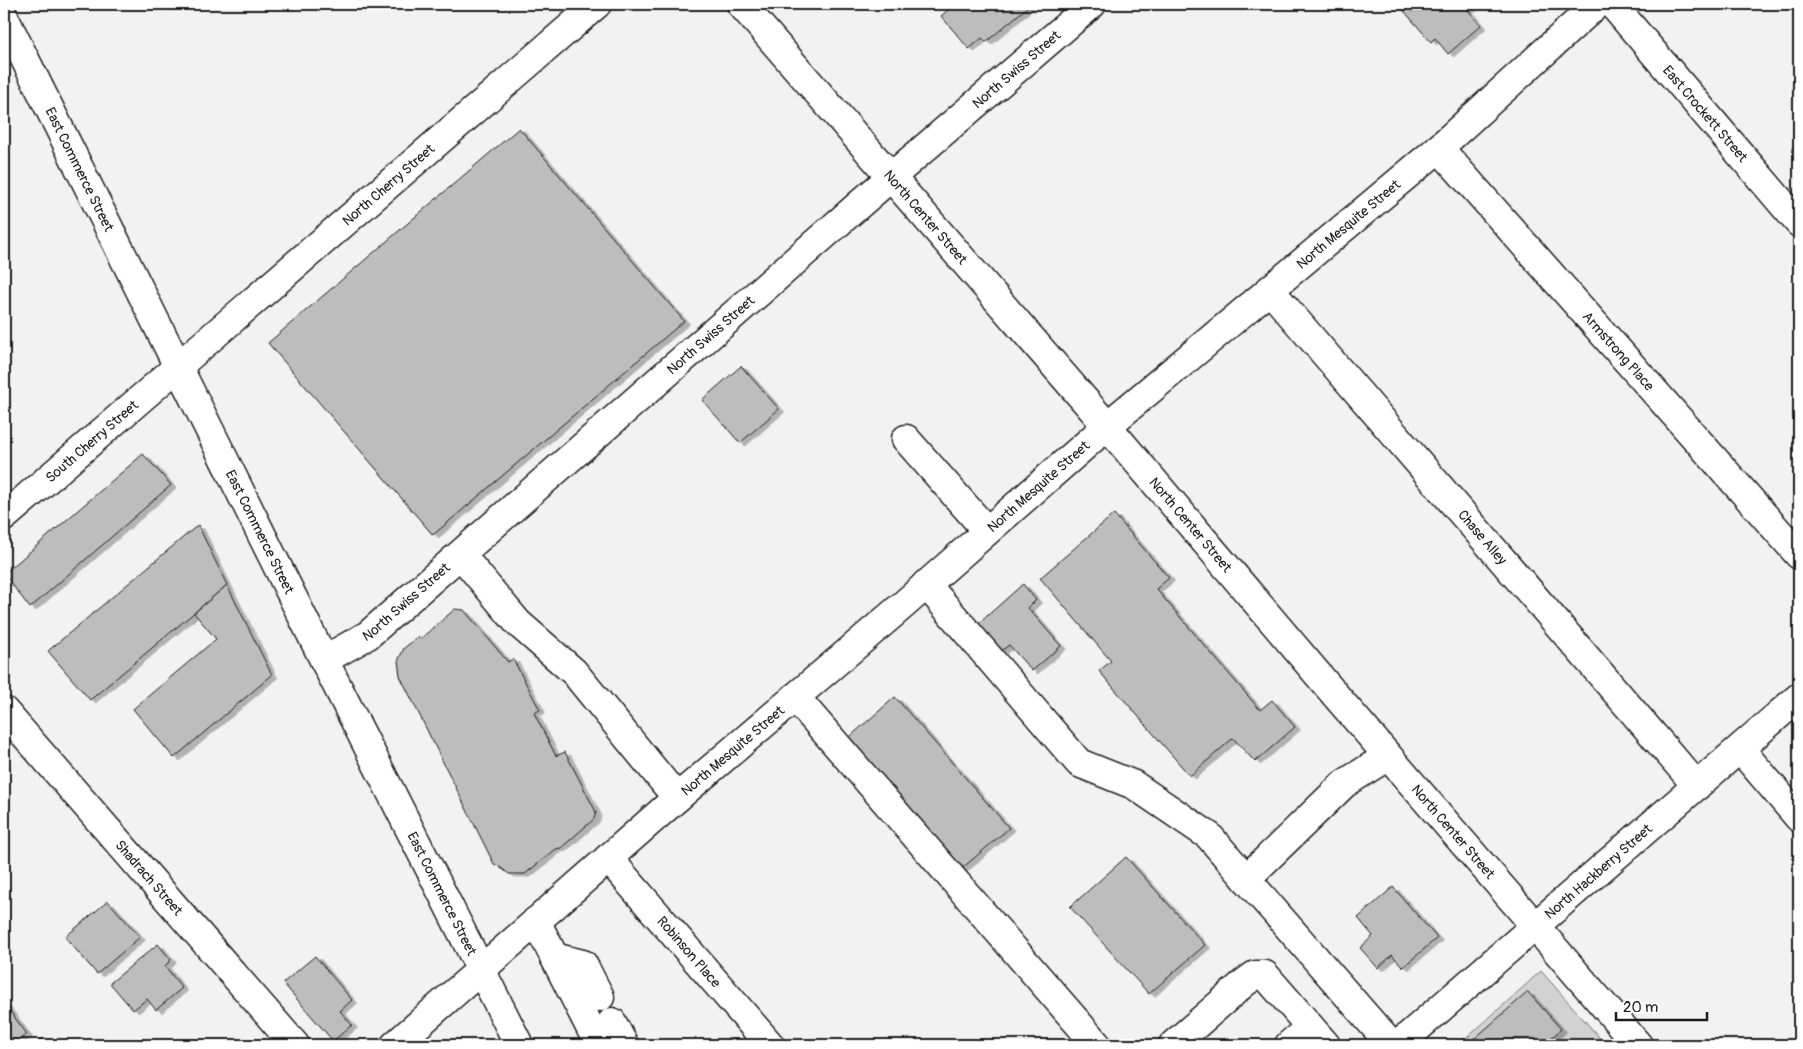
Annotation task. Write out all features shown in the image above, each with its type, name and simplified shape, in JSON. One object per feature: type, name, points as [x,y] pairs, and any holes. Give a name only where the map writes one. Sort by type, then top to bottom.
[{"type":"street","name":"North Cherry Street","points":[[179,365],[597,4]]},
{"type":"street","name":"North Center Street","points":[[741,4],[1107,426],[1388,756],[1638,1045]]},
{"type":"street","name":"North Swiss Street","points":[[324,660],[368,635],[891,177],[1092,4]]},
{"type":"street","name":"North Mesquite Street","points":[[395,1045],[1107,426],[1439,148],[1597,4]]},
{"type":"street","name":"East Crockett Street","points":[[1612,4],[1799,223]]},
{"type":"street","name":"East Commerce Street","points":[[4,17],[179,365],[324,660],[519,1045]]},
{"type":"street","name":"Armstrong Place","points":[[1439,148],[1799,555]]},
{"type":"street","name":"Chase Alley","points":[[1270,290],[1697,786]]},
{"type":"street","name":"South Cherry Street","points":[[4,517],[179,365]]},
{"type":"street","points":[[906,439],[987,531]]},
{"type":"street","points":[[461,555],[518,623],[574,672],[677,798]]},
{"type":"street","points":[[926,584],[1078,763],[1134,785],[1209,836],[1391,1045]]},
{"type":"street","points":[[795,697],[1097,1045]]},
{"type":"street","name":"North Hackberry Street","points":[[1398,1045],[1799,697]]},
{"type":"street","name":"Shadrach Street","points":[[4,711],[295,1045]]},
{"type":"street","points":[[1740,749],[1799,818]]},
{"type":"street","points":[[1246,879],[1344,784],[1388,756]]},
{"type":"street","name":"Robinson Place","points":[[608,858],[770,1045]]},
{"type":"street","points":[[536,921],[554,958],[612,1038]]},
{"type":"street","points":[[554,958],[582,964],[600,997]]},
{"type":"street","points":[[1173,1045],[1255,975],[1265,975],[1318,1036],[1289,1045]]},
{"type":"shaded area","points":[[1541,971],[1606,1045],[1459,1045]]},
{"type":"building","points":[[953,4],[1031,4],[986,42],[982,38],[969,49],[941,16]]},
{"type":"building","points":[[1398,4],[1469,4],[1472,7],[1468,10],[1481,25],[1448,54],[1435,38],[1431,42]]},
{"type":"building","points":[[519,128],[684,321],[433,535],[268,343]]},
{"type":"building","points":[[741,366],[779,409],[740,443],[702,400]]},
{"type":"building","points":[[143,454],[171,485],[30,608],[4,574]]},
{"type":"building","points":[[1114,514],[1169,578],[1156,589],[1260,710],[1272,700],[1295,727],[1255,762],[1233,738],[1190,776],[1099,671],[1111,661],[1040,578]]},
{"type":"building","points":[[198,525],[227,585],[90,700],[48,651]]},
{"type":"building","points":[[1023,584],[1036,600],[1028,608],[1061,646],[1032,671],[1009,645],[1001,651],[978,624]]},
{"type":"building","points":[[227,585],[272,675],[174,758],[133,709],[216,639],[194,613]]},
{"type":"building","points":[[455,609],[464,610],[508,662],[513,659],[540,710],[534,713],[556,756],[565,752],[596,812],[594,819],[561,848],[556,849],[525,874],[509,874],[497,865],[495,866],[400,676],[398,661],[404,648],[418,637],[420,639]]},
{"type":"building","points":[[895,697],[1009,828],[959,871],[845,741]]},
{"type":"building","points":[[1126,857],[1205,945],[1149,994],[1070,907]]},
{"type":"building","points":[[1393,887],[1437,938],[1403,967],[1392,955],[1378,968],[1360,948],[1373,936],[1358,918]]},
{"type":"building","points":[[108,901],[140,937],[97,974],[65,937]]},
{"type":"building","points":[[158,944],[171,960],[165,966],[182,988],[156,1010],[147,999],[133,1010],[110,983]]},
{"type":"building","points":[[315,956],[352,1000],[340,1011],[352,1025],[333,1041],[283,983]]},
{"type":"building","points":[[1528,992],[1561,1029],[1549,1040],[1554,1045],[1467,1045]]},
{"type":"building","points":[[4,1003],[27,1034],[12,1045],[4,1045]]},
{"type":"building","points":[[41,1039],[46,1045],[34,1045]]}]
